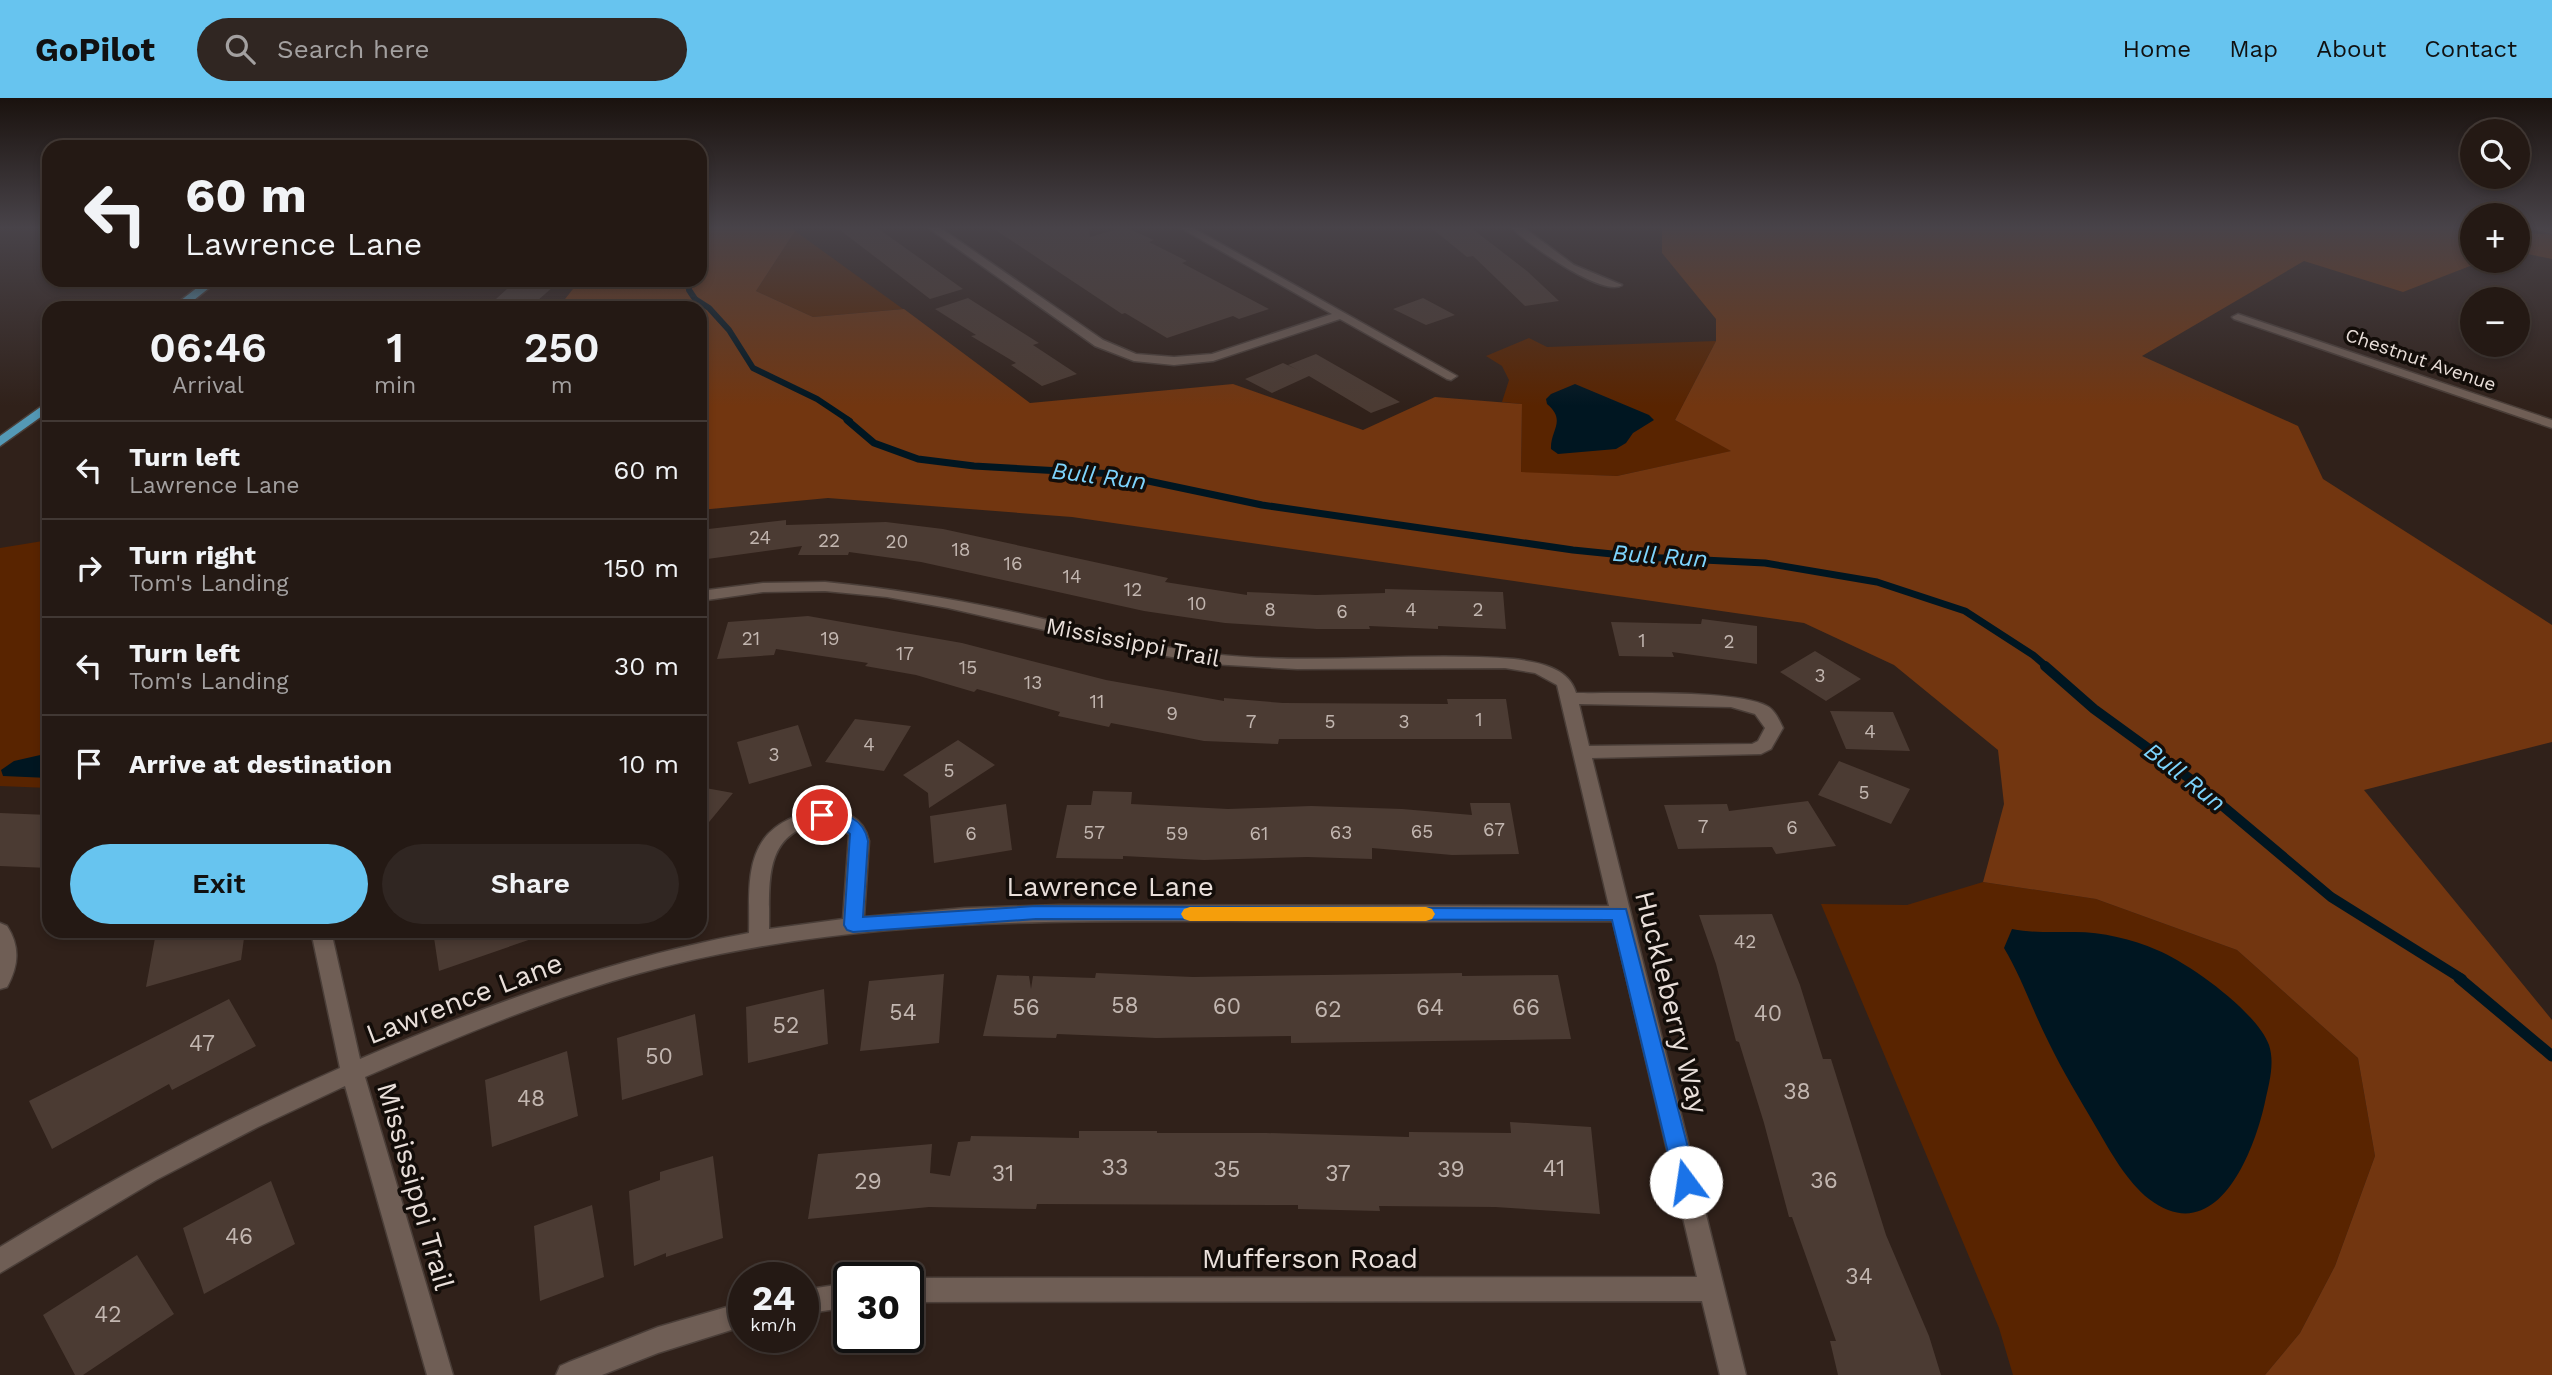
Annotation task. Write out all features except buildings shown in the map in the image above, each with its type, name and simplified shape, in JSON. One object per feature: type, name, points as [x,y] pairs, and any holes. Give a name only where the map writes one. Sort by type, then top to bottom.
[{"type":"main road","points":[[186,301],[205,287]]},
{"type":"main road","points":[[0,442],[42,410]]},
{"type":"street","points":[[1018,287],[1099,343],[1134,357],[1166,361],[1213,357],[1341,315]]},
{"type":"street","points":[[1290,287],[1451,376]]},
{"type":"street","name":"Chestnut Avenue","points":[[2238,317],[2552,424]]},
{"type":"street","name":"Mississippi Trail","points":[[707,595],[766,586],[860,588],[933,600],[1153,649],[1217,660],[1279,664],[1510,664],[1531,666],[1550,673],[1566,691]]},
{"type":"street","points":[[1566,691],[1731,702],[1761,710],[1774,728],[1765,745],[1755,750],[1581,751]]},
{"type":"street","name":"Huckleberry Way","points":[[1566,691],[1733,1375]]},
{"type":"street","points":[[759,939],[764,857],[774,841],[788,827],[822,815],[840,817],[858,832],[860,841],[853,925]]},
{"type":"street","name":"Lawrence Lane","points":[[0,1261],[185,1152],[352,1072],[523,1002],[653,963],[759,939],[853,925],[1036,912],[1620,914]]},
{"type":"street","points":[[0,931],[7,941],[8,952],[0,981]]},
{"type":"street","name":"Mississippi Trail","points":[[323,938],[352,1072],[440,1375]]},
{"type":"street","name":"Mufferson Road","points":[[924,1290],[1712,1289]]},
{"type":"street","points":[[569,1375],[658,1340],[728,1319]]},
{"type":"shaded area","points":[[574,287],[759,287],[756,291],[813,317],[904,309],[1030,403],[1233,384],[1363,430],[1435,397],[1522,404],[1521,472],[1617,476],[1731,451],[1675,420],[1716,341],[1716,319],[1689,287],[2260,287],[2142,356],[2298,426],[2323,479],[2552,625],[2552,742],[2364,790],[2552,1020],[2552,1375],[2265,1375],[2300,1333],[2335,1266],[2375,1156],[2358,1058],[2237,950],[2096,899],[1983,882],[2004,804],[1998,750],[1894,665],[1804,623],[1072,517],[828,498],[707,509],[707,301],[564,301]]},
{"type":"shaded area","points":[[759,287],[872,287],[903,309],[813,317],[756,291]]},
{"type":"shaded area","points":[[2386,287],[2417,287],[2403,292]]},
{"type":"shaded area","points":[[1529,338],[1547,347],[1716,341],[1675,420],[1732,451],[1617,476],[1521,473],[1522,404],[1502,402],[1509,380],[1502,366],[1486,356]]},
{"type":"shaded area","points":[[42,541],[42,788],[0,786],[0,548]]},
{"type":"shaded area","points":[[1983,882],[2096,899],[2237,950],[2358,1058],[2375,1156],[2335,1266],[2300,1333],[2265,1375],[2013,1375],[1999,1328],[1821,904],[1907,905]]},
{"type":"water","points":[[1575,384],[1649,415],[1654,420],[1633,433],[1626,443],[1616,449],[1558,454],[1551,449],[1556,416],[1546,399],[1551,394]]},
{"type":"water","points":[[42,755],[42,778],[3,776],[1,770],[14,761]]},
{"type":"water","points":[[2012,929],[2096,933],[2127,939],[2157,950],[2171,956],[2220,990],[2251,1018],[2262,1032],[2271,1052],[2271,1066],[2260,1123],[2241,1169],[2228,1189],[2212,1204],[2194,1213],[2173,1212],[2149,1199],[2126,1175],[2060,1064],[2004,948]]},
{"type":"waterway","name":"Bull Run","points":[[689,287],[698,301]]},
{"type":"waterway","name":"Bull Run","points":[[707,307],[729,330],[753,368],[817,399],[850,421]]},
{"type":"waterway","name":"Bull Run","points":[[847,420],[874,443],[918,459],[974,466],[1115,474],[1262,505],[1573,550],[1642,557],[1765,563],[1877,582],[1965,611],[2047,667]]},
{"type":"waterway","name":"Bull Run","points":[[2045,666],[2094,709],[2193,781],[2331,897],[2462,979]]},
{"type":"waterway","name":"Bull Run","points":[[2459,978],[2552,1056]]},
{"type":"slow traffic","points":[[1190,914],[1426,914]]},
{"type":"route","points":[[822,815],[840,817],[852,824],[858,832],[860,841],[853,925],[1036,912],[1620,914],[1686,1182]]}]
